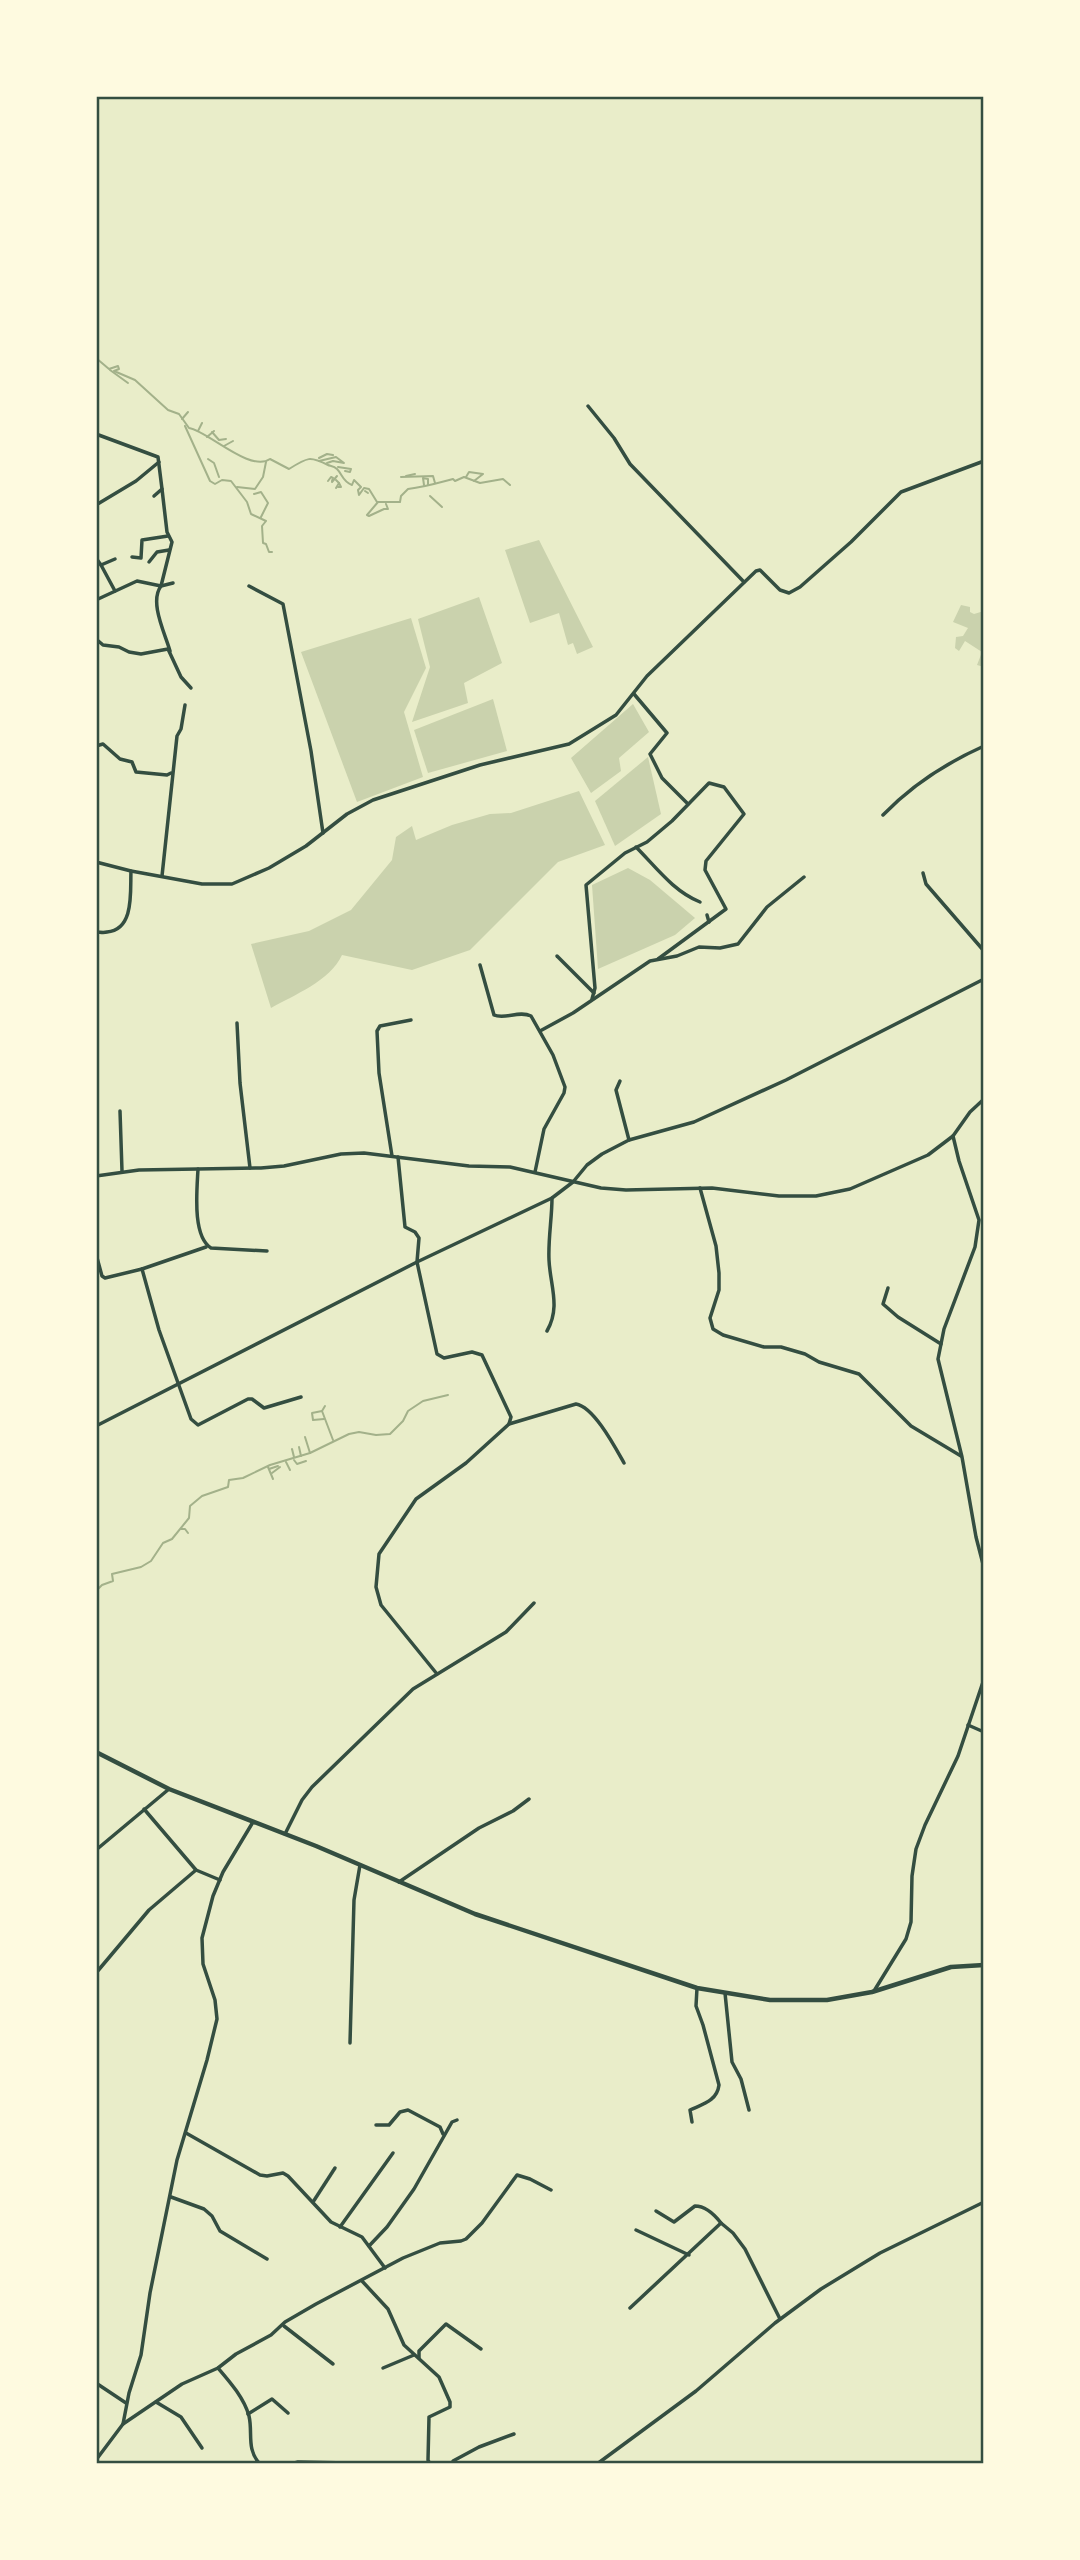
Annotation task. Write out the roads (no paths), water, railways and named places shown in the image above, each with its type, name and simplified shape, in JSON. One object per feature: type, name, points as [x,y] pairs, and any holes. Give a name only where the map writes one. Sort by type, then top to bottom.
[{"type":"main road","points":[[96,1752],[169,1789],[316,1846],[475,1914],[697,1988],[792,2001],[827,2000],[872,1992],[951,1967],[984,1965]]},
{"type":"street","points":[[588,406],[614,438],[630,464],[744,582]]},
{"type":"street","points":[[96,435],[158,457],[168,536],[172,542],[157,603],[170,651],[181,677],[191,688]]},
{"type":"street","points":[[96,862],[215,886],[237,883],[269,868],[359,807],[393,792],[480,765],[569,744],[616,715],[647,676],[744,582],[760,570],[780,590],[789,593],[800,587],[851,542],[901,492],[984,461]]},
{"type":"street","points":[[96,505],[136,481],[159,462]]},
{"type":"street","points":[[154,496],[162,489]]},
{"type":"street","points":[[132,557],[141,558],[142,540],[168,536]]},
{"type":"street","points":[[149,562],[158,552],[169,551]]},
{"type":"street","points":[[96,558],[116,592]]},
{"type":"street","points":[[101,565],[115,559]]},
{"type":"street","points":[[96,600],[137,581],[161,586],[173,583]]},
{"type":"street","points":[[249,586],[283,604],[311,751],[323,833]]},
{"type":"street","points":[[96,639],[103,645],[135,653],[146,654],[165,649],[170,651]]},
{"type":"street","points":[[634,694],[667,733],[650,754],[657,771],[688,804]]},
{"type":"street","points":[[162,876],[172,772],[185,705]]},
{"type":"street","points":[[96,746],[103,744],[120,759],[132,762],[136,772],[167,775],[172,772]]},
{"type":"street","points":[[883,815],[934,772],[984,746]]},
{"type":"street","points":[[593,996],[586,885],[625,853],[672,821],[709,782],[724,787],[744,814],[706,861],[705,870],[726,909],[658,960]]},
{"type":"street","points":[[636,847],[659,874],[686,895],[700,902]]},
{"type":"street","points":[[96,932],[110,931],[121,926],[126,920],[131,896],[131,871]]},
{"type":"street","points":[[923,873],[926,884],[984,951]]},
{"type":"street","points":[[540,1031],[633,970],[699,947],[720,948],[737,944],[773,902],[804,877]]},
{"type":"street","points":[[707,915],[709,922]]},
{"type":"street","points":[[557,956],[593,996]]},
{"type":"street","points":[[480,965],[494,1015],[499,1017],[528,1014],[540,1031],[563,1077],[565,1094],[544,1129],[535,1172]]},
{"type":"street","points":[[96,1426],[417,1262],[552,1198],[573,1182],[595,1159],[629,1140],[694,1122],[786,1080],[984,979]]},
{"type":"street","points":[[392,1156],[379,1073],[377,1031],[380,1026],[411,1020]]},
{"type":"street","points":[[237,1023],[240,1083],[250,1168]]},
{"type":"street","points":[[620,1081],[616,1090],[629,1140]]},
{"type":"street","points":[[96,1176],[122,1171],[284,1166],[351,1153],[469,1166],[510,1167],[573,1182],[626,1190],[699,1188],[803,1197],[858,1187],[910,1164],[953,1136],[970,1112],[984,1099]]},
{"type":"street","points":[[120,1111],[122,1171]]},
{"type":"street","points":[[953,1136],[959,1161],[982,1219],[975,1247],[944,1329],[939,1367],[962,1457],[975,1534],[984,1568]]},
{"type":"street","points":[[398,1157],[405,1227],[419,1237],[417,1262],[437,1354],[444,1358],[472,1352],[482,1355],[511,1416],[509,1424]]},
{"type":"street","points":[[198,1169],[199,1228],[207,1246]]},
{"type":"street","points":[[699,1188],[716,1246],[719,1273],[719,1290],[710,1318],[713,1329],[723,1335],[764,1346],[793,1350],[819,1362],[859,1374],[911,1426],[962,1457]]},
{"type":"street","points":[[547,1331],[552,1323],[555,1303],[548,1257],[552,1198]]},
{"type":"street","points":[[96,1254],[102,1276],[105,1278],[142,1269],[207,1246],[217,1249],[267,1251]]},
{"type":"street","points":[[142,1269],[159,1331],[178,1385],[191,1419],[198,1425],[248,1399],[253,1399],[264,1408],[302,1397]]},
{"type":"street","points":[[888,1288],[883,1304],[898,1317],[941,1344]]},
{"type":"street","points":[[437,1674],[381,1605],[376,1587],[379,1554],[416,1499],[466,1463],[509,1424],[576,1404],[583,1405],[593,1415],[624,1463]]},
{"type":"street","points":[[284,1835],[302,1800],[330,1768],[413,1689],[506,1632],[534,1603]]},
{"type":"street","points":[[872,1992],[906,1939],[911,1922],[912,1876],[916,1849],[958,1755],[984,1679]]},
{"type":"street","points":[[968,1725],[984,1732]]},
{"type":"street","points":[[96,1850],[169,1789]]},
{"type":"street","points":[[399,1882],[479,1828],[513,1811],[529,1799]]},
{"type":"street","points":[[144,1809],[197,1870],[220,1880]]},
{"type":"street","points":[[96,2460],[122,2424],[141,2355],[150,2293],[177,2161],[217,2019],[215,2000],[203,1964],[202,1938],[213,1896],[223,1872],[254,1821]]},
{"type":"street","points":[[351,2043],[353,1918],[360,1866]]},
{"type":"street","points":[[96,1973],[149,1910],[197,1870]]},
{"type":"street","points":[[692,2122],[690,2110],[708,2103],[715,2096],[719,2085],[696,2006],[697,1988]]},
{"type":"street","points":[[725,1993],[732,2062],[741,2079],[749,2110]]},
{"type":"street","points":[[376,2125],[389,2125],[400,2112],[408,2110],[440,2127],[443,2137]]},
{"type":"street","points":[[369,2246],[387,2227],[414,2189],[452,2122],[457,2120]]},
{"type":"street","points":[[186,2133],[260,2175],[283,2173],[331,2222],[362,2237],[385,2268]]},
{"type":"street","points":[[340,2227],[393,2153]]},
{"type":"street","points":[[313,2202],[335,2168]]},
{"type":"street","points":[[122,2424],[182,2384],[218,2368],[316,2304],[440,2243],[466,2239],[482,2223],[517,2175],[551,2190]]},
{"type":"street","points":[[171,2197],[204,2209],[212,2216],[220,2231],[267,2259]]},
{"type":"street","points":[[597,2464],[696,2390],[821,2288],[858,2265],[984,2202]]},
{"type":"street","points":[[656,2211],[674,2222],[695,2206],[700,2206],[714,2215],[745,2249],[780,2319]]},
{"type":"street","points":[[630,2308],[720,2223]]},
{"type":"street","points":[[636,2230],[689,2255]]},
{"type":"street","points":[[362,2281],[388,2309],[401,2339],[414,2355],[439,2377],[450,2402],[450,2407],[429,2417],[430,2464]]},
{"type":"street","points":[[419,2358],[419,2351],[446,2323],[481,2349]]},
{"type":"street","points":[[284,2326],[333,2364]]},
{"type":"street","points":[[383,2368],[414,2355]]},
{"type":"street","points":[[218,2368],[244,2403],[248,2414],[251,2452],[260,2464]]},
{"type":"street","points":[[96,2384],[126,2403]]},
{"type":"street","points":[[248,2414],[272,2399],[288,2413]]},
{"type":"street","points":[[156,2402],[176,2412],[202,2448]]},
{"type":"street","points":[[125,2411],[136,2416]]},
{"type":"street","points":[[453,2464],[453,2461],[479,2447],[514,2434]]},
{"type":"street","points":[[290,2464],[399,2464]]},
{"type":"waterway","points":[[96,358],[109,369],[118,366],[119,369],[114,371],[135,380],[168,410],[179,414],[189,428],[241,456],[262,462],[270,459],[289,469],[305,460],[317,460],[336,468],[344,480],[352,485],[354,480],[361,487],[358,490],[359,495],[364,488],[369,489],[377,502],[400,502],[401,496],[408,489],[464,477],[480,483],[503,479],[510,485]]},
{"type":"waterway","points":[[110,370],[128,383]]},
{"type":"waterway","points":[[182,419],[188,412]]},
{"type":"waterway","points":[[198,431],[202,423]]},
{"type":"waterway","points":[[185,426],[210,481],[215,484],[222,480],[231,481],[247,502],[251,514],[266,521],[262,526],[263,543],[269,552],[272,552]]},
{"type":"waterway","points":[[207,437],[214,431]]},
{"type":"waterway","points":[[212,432],[219,440],[226,439]]},
{"type":"waterway","points":[[224,446],[233,441]]},
{"type":"waterway","points":[[319,458],[327,454],[333,455]]},
{"type":"waterway","points":[[319,461],[336,457],[344,463],[327,463]]},
{"type":"waterway","points":[[208,459],[214,463],[219,477]]},
{"type":"waterway","points":[[237,487],[255,489],[263,477],[266,462]]},
{"type":"waterway","points":[[338,467],[351,469],[350,472],[345,471]]},
{"type":"waterway","points":[[466,477],[469,472],[483,474],[474,481]]},
{"type":"waterway","points":[[406,476],[415,474]]},
{"type":"waterway","points":[[332,482],[337,476]]},
{"type":"waterway","points":[[401,477],[433,476],[435,483]]},
{"type":"waterway","points":[[328,481],[331,477],[332,481]]},
{"type":"waterway","points":[[424,485],[423,478],[428,479],[428,485]]},
{"type":"waterway","points":[[336,480],[339,483],[336,488]]},
{"type":"waterway","points":[[338,487],[341,487],[339,483]]},
{"type":"waterway","points":[[254,494],[261,492],[268,503],[261,517]]},
{"type":"waterway","points":[[430,496],[442,507]]},
{"type":"waterway","points":[[378,502],[367,515],[388,509],[386,504]]},
{"type":"waterway","points":[[96,1591],[102,1585],[113,1581],[112,1574],[141,1567],[151,1561],[163,1543],[172,1539],[189,1518],[190,1506],[202,1496],[228,1487],[229,1480],[243,1478],[270,1465],[310,1453],[349,1434],[390,1434],[403,1421],[408,1411],[423,1401],[448,1395]]},
{"type":"waterway","points":[[325,1406],[322,1411],[333,1440]]},
{"type":"waterway","points":[[322,1411],[312,1413],[313,1420],[324,1419]]},
{"type":"waterway","points":[[305,1437],[310,1453]]},
{"type":"waterway","points":[[299,1447],[301,1456]]},
{"type":"waterway","points":[[292,1449],[294,1457]]},
{"type":"waterway","points":[[294,1460],[297,1464],[306,1461]]},
{"type":"waterway","points":[[286,1462],[290,1470]]},
{"type":"waterway","points":[[269,1469],[278,1466]]},
{"type":"waterway","points":[[268,1467],[273,1479]]},
{"type":"waterway","points":[[272,1473],[280,1467]]},
{"type":"waterway","points":[[181,1529],[188,1533]]}]
